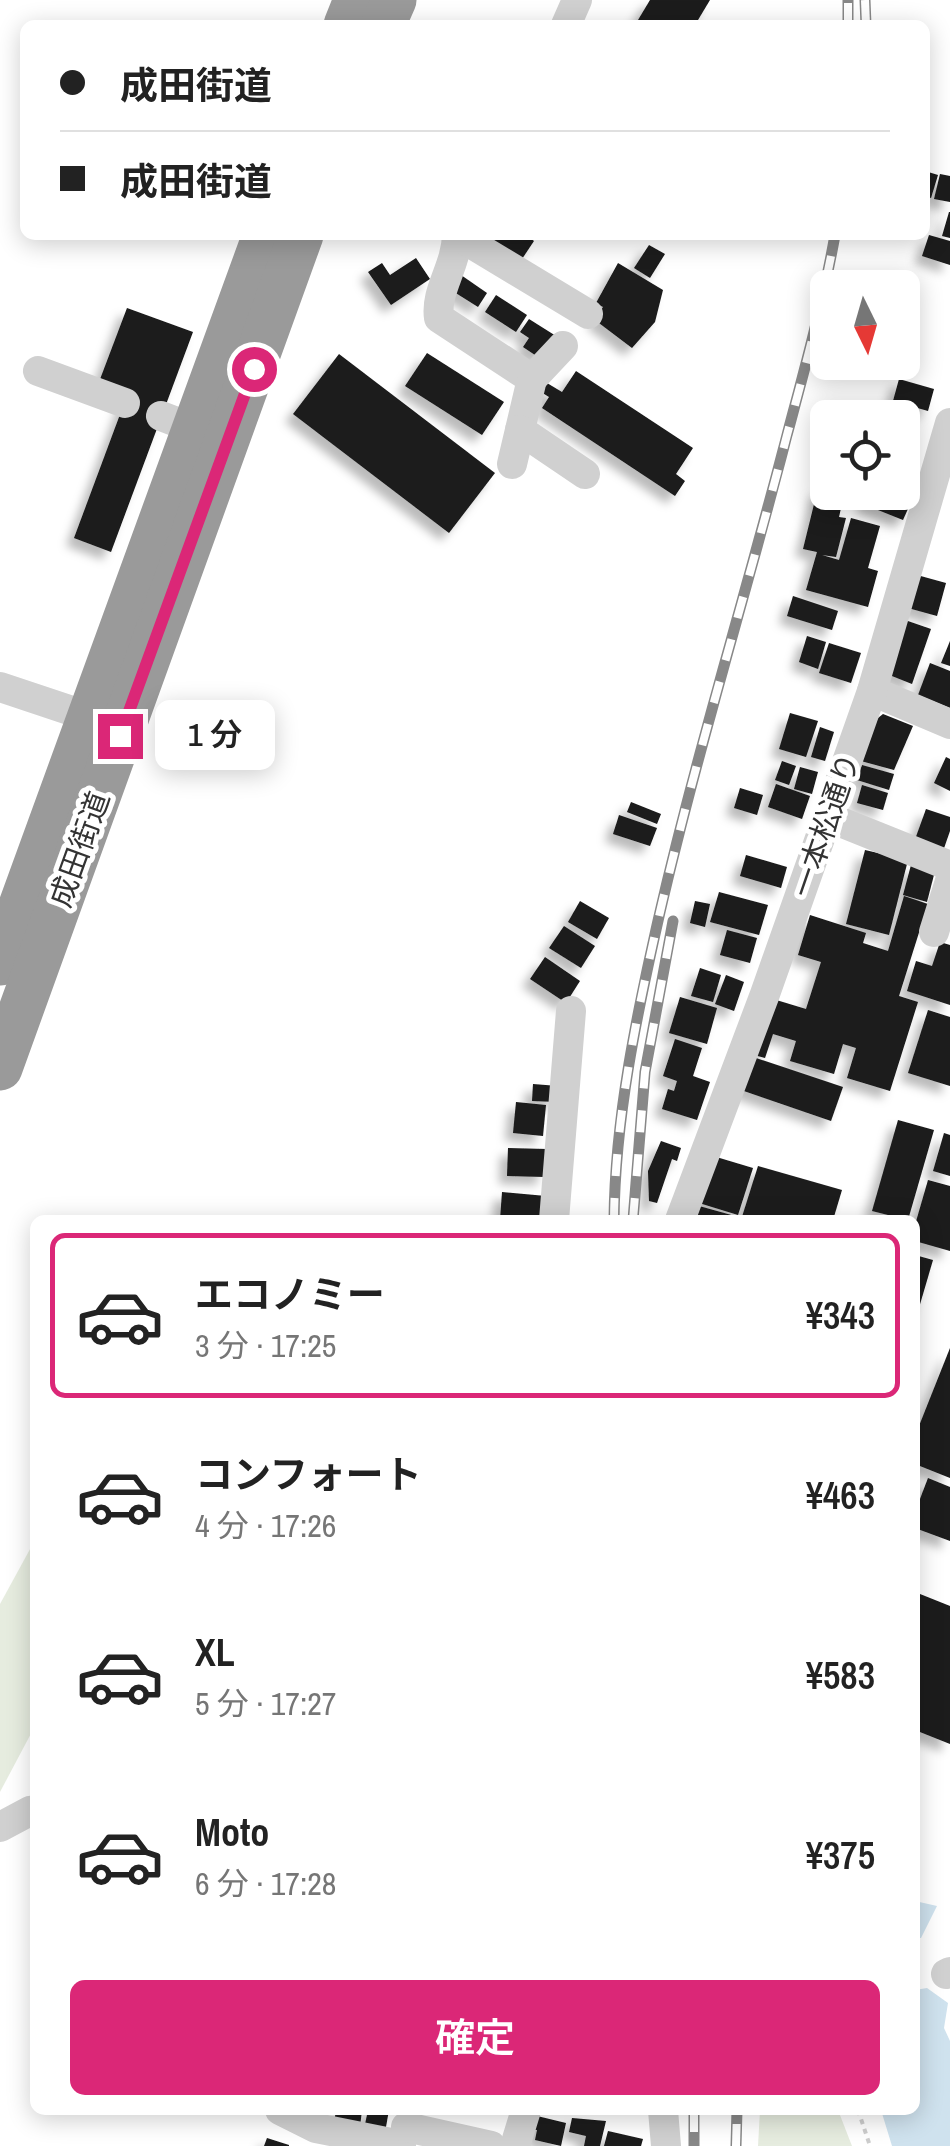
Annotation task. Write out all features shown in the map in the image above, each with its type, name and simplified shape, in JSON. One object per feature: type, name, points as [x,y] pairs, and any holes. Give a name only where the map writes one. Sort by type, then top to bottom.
[{"type":"highway","name":"成田街道","points":[[4,938],[90,716],[178,422],[263,240]]},
{"type":"highway","name":"成田街道","points":[[0,1068],[299,240]]},
{"type":"street","points":[[457,240],[457,257],[438,300],[439,318],[532,379]]},
{"type":"street","points":[[465,240],[588,314]]},
{"type":"street","points":[[512,464],[532,379],[563,346]]},
{"type":"street","points":[[38,370],[125,402]]},
{"type":"street","name":"一本松通り","points":[[682,1215],[872,691],[950,422]]},
{"type":"street","points":[[520,430],[585,474]]},
{"type":"street","points":[[0,687],[90,716]]},
{"type":"street","points":[[872,691],[950,724]]},
{"type":"street","points":[[828,818],[950,866]]},
{"type":"street","points":[[934,932],[950,881]]},
{"type":"street","points":[[554,1215],[571,1011]]},
{"type":"street","points":[[0,1827],[30,1811]]},
{"type":"street","points":[[290,2115],[316,2128],[405,2132],[491,2146]]},
{"type":"street","points":[[515,2146],[524,2115]]},
{"type":"street","points":[[664,2115],[666,2146]]},
{"type":"path","points":[[860,2115],[870,2146]]},
{"type":"shaded area","points":[[30,1549],[30,1735],[0,1792],[0,1604]]},
{"type":"shaded area","points":[[760,2115],[840,2115],[852,2146],[758,2146]]},
{"type":"water","points":[[920,1902],[937,1906],[920,1938]]},
{"type":"water","points":[[927,1988],[948,2003],[944,2028],[950,2041],[950,2146],[892,2146],[883,2115],[920,2115],[920,1989]]},
{"type":"building","points":[[650,0],[710,0],[698,20],[638,20]]},
{"type":"building","points":[[930,173],[938,175],[930,198]]},
{"type":"building","points":[[940,174],[950,176],[950,202],[934,199]]},
{"type":"building","points":[[950,212],[950,238],[942,236]]},
{"type":"building","points":[[930,235],[950,241],[950,265],[922,256]]},
{"type":"building","points":[[493,240],[533,240],[522,259]]},
{"type":"building","points":[[649,245],[665,254],[650,278],[634,268]]},
{"type":"building","points":[[416,258],[430,279],[391,305],[368,272],[382,263],[390,275]]},
{"type":"building","points":[[618,263],[663,290],[655,322],[632,348],[595,320],[603,307],[596,303]]},
{"type":"building","points":[[461,275],[487,293],[478,307],[451,290]]},
{"type":"building","points":[[496,295],[527,315],[516,332],[485,312]]},
{"type":"building","points":[[127,308],[193,332],[111,552],[74,538],[128,393],[99,382]]},
{"type":"building","points":[[529,319],[556,336],[541,359],[523,347],[529,338],[520,332]]},
{"type":"building","points":[[427,353],[504,402],[482,435],[405,386]]},
{"type":"building","points":[[339,354],[495,473],[449,533],[293,414]]},
{"type":"building","points":[[576,371],[693,448],[676,474],[685,481],[675,496],[542,408],[549,397],[541,392],[547,383],[562,392]]},
{"type":"building","points":[[899,380],[934,389],[928,411],[920,409],[920,400],[893,400]]},
{"type":"building","points":[[813,510],[841,510],[839,517],[846,518],[836,557],[822,555],[839,560],[851,518],[880,526],[868,568],[878,571],[868,607],[806,590],[817,552],[803,549]]},
{"type":"building","points":[[878,510],[907,510],[903,520]]},
{"type":"building","points":[[917,575],[946,583],[937,616],[908,608]]},
{"type":"building","points":[[793,596],[838,611],[832,630],[787,616]]},
{"type":"building","points":[[905,620],[931,629],[912,684],[887,674]]},
{"type":"building","points":[[807,636],[826,642],[818,669],[799,662]]},
{"type":"building","points":[[950,641],[950,666],[941,663]]},
{"type":"building","points":[[829,643],[861,653],[851,683],[819,673]]},
{"type":"building","points":[[930,663],[950,671],[950,708],[918,695]]},
{"type":"building","points":[[790,713],[818,721],[806,757],[779,749]]},
{"type":"building","points":[[883,714],[913,726],[894,770],[861,761],[873,722]]},
{"type":"building","points":[[820,727],[834,732],[825,761],[811,757]]},
{"type":"building","points":[[946,757],[950,759],[950,791],[934,783]]},
{"type":"building","points":[[782,761],[796,766],[789,785],[775,780]]},
{"type":"building","points":[[862,765],[894,774],[889,790],[857,780]]},
{"type":"building","points":[[800,767],[818,772],[812,794],[794,789]]},
{"type":"building","points":[[776,784],[810,796],[802,819],[768,807]]},
{"type":"building","points":[[862,785],[888,793],[883,810],[857,803]]},
{"type":"building","points":[[740,788],[763,795],[757,815],[734,808]]},
{"type":"building","points":[[631,802],[661,814],[657,824],[627,812]]},
{"type":"building","points":[[926,809],[950,817],[942,854],[913,845]]},
{"type":"building","points":[[619,815],[657,828],[650,846],[613,834]]},
{"type":"building","points":[[865,850],[908,860],[889,935],[846,924]]},
{"type":"building","points":[[746,855],[787,867],[781,888],[740,876]]},
{"type":"building","points":[[911,865],[935,871],[927,902],[903,895]]},
{"type":"building","points":[[719,892],[768,905],[759,935],[710,922]]},
{"type":"building","points":[[904,896],[928,904],[899,996],[918,1002],[890,1091],[847,1078],[856,1048],[843,1044],[834,1074],[790,1061],[796,1041],[773,1034],[765,1058],[754,1055],[773,999],[806,1009],[821,962],[798,955],[810,915],[866,933],[863,943],[888,951]]},
{"type":"building","points":[[580,901],[609,918],[597,939],[568,922]]},
{"type":"building","points":[[695,901],[710,904],[705,927],[690,923]]},
{"type":"building","points":[[564,926],[595,946],[581,968],[549,948]]},
{"type":"building","points":[[727,930],[757,938],[750,963],[720,955]]},
{"type":"building","points":[[940,942],[950,945],[950,1005],[907,991],[916,961],[932,966]]},
{"type":"building","points":[[545,957],[580,981],[566,1003],[530,979]]},
{"type":"building","points":[[700,968],[721,975],[713,1002],[691,996]]},
{"type":"building","points":[[726,975],[744,982],[734,1011],[715,1004]]},
{"type":"building","points":[[680,997],[717,1008],[707,1044],[669,1033]]},
{"type":"building","points":[[928,1010],[950,1017],[950,1086],[908,1073]]},
{"type":"building","points":[[675,1039],[702,1048],[693,1076],[710,1082],[697,1120],[662,1109],[668,1089],[674,1091],[677,1081],[663,1076]]},
{"type":"building","points":[[753,1057],[843,1087],[831,1121],[741,1090]]},
{"type":"building","points":[[533,1084],[558,1086],[557,1102],[532,1101]]},
{"type":"building","points":[[516,1102],[546,1105],[543,1136],[513,1133]]},
{"type":"building","points":[[898,1120],[934,1130],[909,1215],[872,1211]]},
{"type":"building","points":[[944,1133],[950,1135],[950,1176],[933,1171]]},
{"type":"building","points":[[661,1141],[681,1148],[677,1161],[672,1159],[657,1203],[649,1201],[648,1171]]},
{"type":"building","points":[[508,1148],[547,1149],[545,1177],[507,1176]]},
{"type":"building","points":[[713,1156],[753,1168],[738,1215],[699,1203]]},
{"type":"building","points":[[758,1166],[842,1190],[834,1215],[743,1215]]},
{"type":"building","points":[[928,1180],[950,1186],[950,1251],[920,1242],[918,1215]]},
{"type":"building","points":[[502,1192],[546,1196],[544,1215],[500,1215]]},
{"type":"building","points":[[699,1206],[731,1215],[696,1215]]},
{"type":"building","points":[[920,1256],[933,1260],[920,1304]]},
{"type":"building","points":[[950,1348],[950,1478],[920,1466],[920,1423]]},
{"type":"building","points":[[928,1478],[950,1487],[950,1541],[920,1530],[920,1499]]},
{"type":"building","points":[[920,1594],[950,1606],[950,1744],[920,1732]]},
{"type":"building","points":[[335,2115],[361,2115],[360,2127],[334,2123]]},
{"type":"building","points":[[367,2115],[388,2115],[384,2138],[363,2134]]},
{"type":"building","points":[[533,2115],[566,2123],[561,2146],[535,2140],[537,2130],[530,2129]]},
{"type":"building","points":[[572,2118],[606,2121],[600,2146],[584,2146],[586,2136],[569,2132]]},
{"type":"building","points":[[608,2131],[643,2139],[641,2146],[604,2146]]},
{"type":"building","points":[[267,2138],[289,2145],[289,2146],[264,2146]]},
{"type":"railway","points":[[848,0],[848,20]]},
{"type":"railway","points":[[865,0],[866,20]]},
{"type":"railway","points":[[614,1215],[623,1104],[651,950],[807,360],[834,240]]},
{"type":"railway","points":[[633,1215],[645,1072],[673,921]]},
{"type":"railway","points":[[694,2115],[694,2146]]},
{"type":"railway","points":[[736,2146],[737,2115]]},
{"type":"route","points":[[120,736],[254,369]]}]
